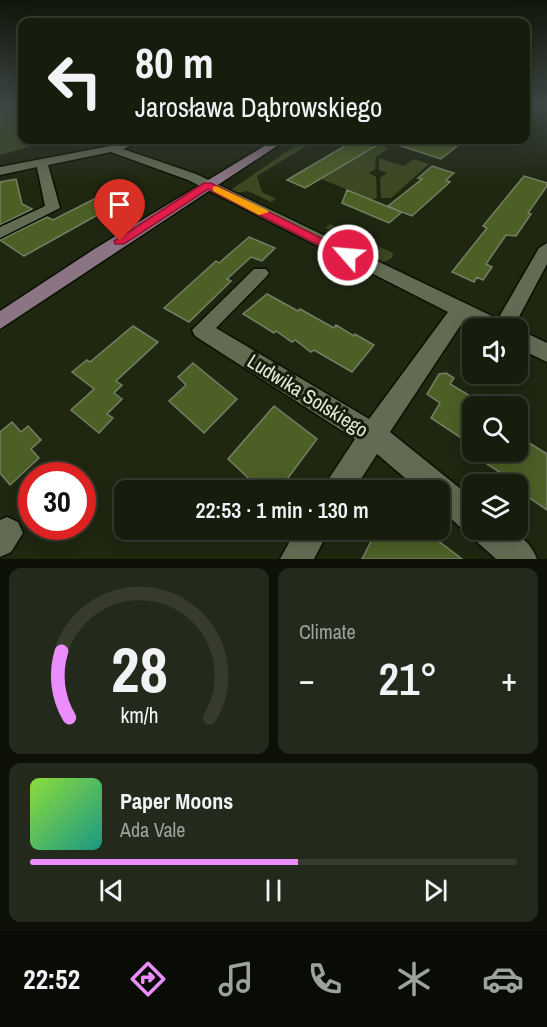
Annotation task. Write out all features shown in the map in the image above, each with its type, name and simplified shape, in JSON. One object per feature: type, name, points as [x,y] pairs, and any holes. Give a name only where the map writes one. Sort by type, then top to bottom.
[{"type":"street","points":[[0,171],[127,144]]},
{"type":"street","points":[[0,321],[207,185],[274,144]]},
{"type":"street","points":[[112,149],[207,185],[477,318]]},
{"type":"street","points":[[0,233],[53,208],[42,163]]},
{"type":"street","points":[[508,318],[547,248]]},
{"type":"street","name":"Ludwika Solskiego","points":[[260,273],[202,330],[392,448],[462,508]]},
{"type":"street","points":[[344,480],[460,310]]},
{"type":"street","points":[[528,343],[547,353]]},
{"type":"street","points":[[296,559],[308,540]]},
{"type":"street","points":[[499,540],[521,559]]},
{"type":"green space","points":[[0,129],[18,129],[18,144],[38,144],[0,155]]},
{"type":"green space","points":[[298,144],[309,144],[257,176],[262,192],[276,199],[271,202],[248,191],[236,193],[229,191]]},
{"type":"green space","points":[[361,144],[376,144],[389,148],[376,157],[375,169],[369,173],[376,177],[377,197],[373,200],[321,179],[357,157],[370,146]]},
{"type":"green space","points":[[379,158],[404,166],[414,159],[429,164],[391,198],[381,198],[380,178],[387,173],[379,170]]},
{"type":"green space","points":[[330,224],[393,253],[392,258],[384,262],[376,262],[331,240],[345,237],[325,228]]},
{"type":"building","points":[[348,144],[379,144],[305,188],[287,180]]},
{"type":"building","points":[[394,144],[460,144],[441,159]]},
{"type":"building","points":[[432,166],[454,173],[446,180],[450,182],[412,216],[402,212],[389,223],[342,203],[347,190],[401,212],[388,206],[422,179],[418,178]]},
{"type":"building","points":[[524,176],[547,183],[547,186],[528,213],[531,214],[516,236],[506,235],[486,264],[492,267],[483,280],[477,277],[474,282],[452,272],[487,228],[483,226]]},
{"type":"building","points":[[16,179],[22,204],[32,209],[0,225],[0,182]]},
{"type":"building","points":[[102,195],[119,203],[24,256],[0,240],[47,217],[53,220]]},
{"type":"building","points":[[249,237],[275,248],[262,261],[251,257],[227,279],[231,281],[189,322],[164,308],[216,261],[219,263]]},
{"type":"building","points":[[267,294],[298,311],[300,309],[334,328],[336,325],[374,345],[352,372],[314,350],[311,352],[295,340],[292,342],[276,331],[274,333],[243,314]]},
{"type":"building","points":[[133,326],[158,342],[116,381],[122,385],[114,393],[122,399],[107,414],[113,418],[99,433],[71,410],[94,389],[72,372],[87,360],[90,362]]},
{"type":"building","points":[[193,363],[237,399],[204,433],[169,401],[186,385],[178,377]]},
{"type":"building","points":[[446,373],[454,378],[450,384],[470,396],[462,396],[462,438],[431,418],[440,403],[427,394],[439,374]]},
{"type":"building","points":[[274,406],[317,439],[286,480],[250,480],[228,459]]},
{"type":"building","points":[[12,422],[21,432],[28,426],[41,440],[31,449],[39,458],[35,462],[18,462],[18,478],[10,485],[0,473],[0,432]]},
{"type":"building","points":[[528,442],[547,454],[547,510],[528,497],[528,474],[502,474],[484,462],[528,462]]},
{"type":"building","points":[[372,540],[437,540],[462,559],[362,559]]},
{"type":"slow traffic","points":[[216,189],[263,212]]},
{"type":"route","points":[[120,241],[207,185],[348,255]]}]
